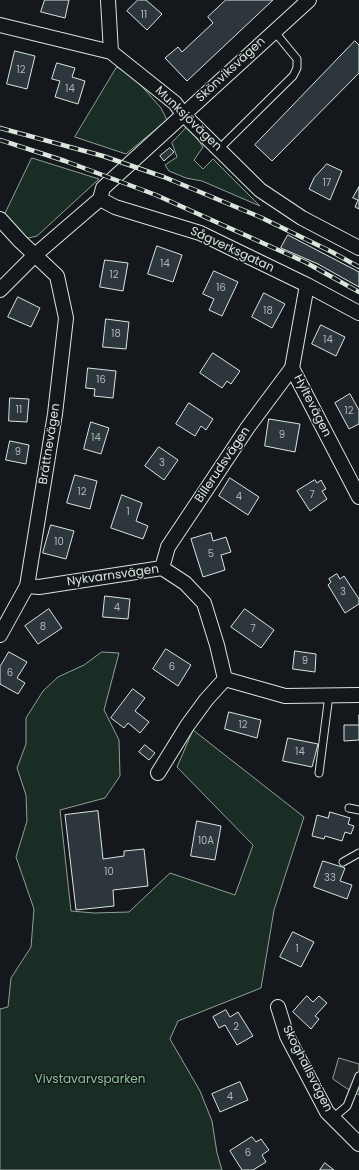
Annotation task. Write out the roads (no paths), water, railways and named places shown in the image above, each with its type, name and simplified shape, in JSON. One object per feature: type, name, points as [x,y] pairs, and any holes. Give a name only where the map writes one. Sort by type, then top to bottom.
[{"type":"street","points":[[108,0],[111,52]]},
{"type":"street","name":"Skönviksvägen","points":[[0,290],[35,255],[100,199],[103,188],[308,0]]},
{"type":"street","name":"Munksjövägen","points":[[0,25],[111,52],[174,103],[228,160],[260,190],[302,218],[359,248]]},
{"type":"street","name":"Sågverksgatan","points":[[100,199],[115,207],[200,233],[307,285],[359,313]]},
{"type":"street","points":[[0,219],[35,255]]},
{"type":"street","name":"Brättnevägen","points":[[0,635],[27,586],[55,414],[66,318],[57,276],[35,255]]},
{"type":"street","name":"Hyltevägen","points":[[307,285],[292,368],[359,497]]},
{"type":"street","name":"Billerudsvägen","points":[[162,568],[168,547],[248,427],[292,368]]},
{"type":"street","name":"Nykvarnsvägen","points":[[27,586],[39,586],[162,568],[185,583],[204,604],[217,645],[225,679]]},
{"type":"street","points":[[158,772],[187,726],[206,700],[225,679],[285,696],[359,695]]},
{"type":"street","name":"Skoghallsvägen","points":[[278,1007],[288,1036],[327,1112],[359,1144]]},
{"type":"lane","points":[[219,149],[293,76],[297,68],[297,59],[274,31]]},
{"type":"lane","points":[[319,772],[329,695]]},
{"type":"lane","points":[[349,808],[359,810]]},
{"type":"lane","points":[[343,862],[359,853]]},
{"type":"lane","points":[[333,1118],[347,1106],[359,1076]]},
{"type":"railway","points":[[0,128],[103,156],[164,177],[260,217],[332,252],[359,267]]},
{"type":"railway","points":[[0,140],[65,161],[156,195],[305,262],[359,292]]},
{"type":"park label","name":"Vivstavarvsparken","points":[[90,1080]]}]
